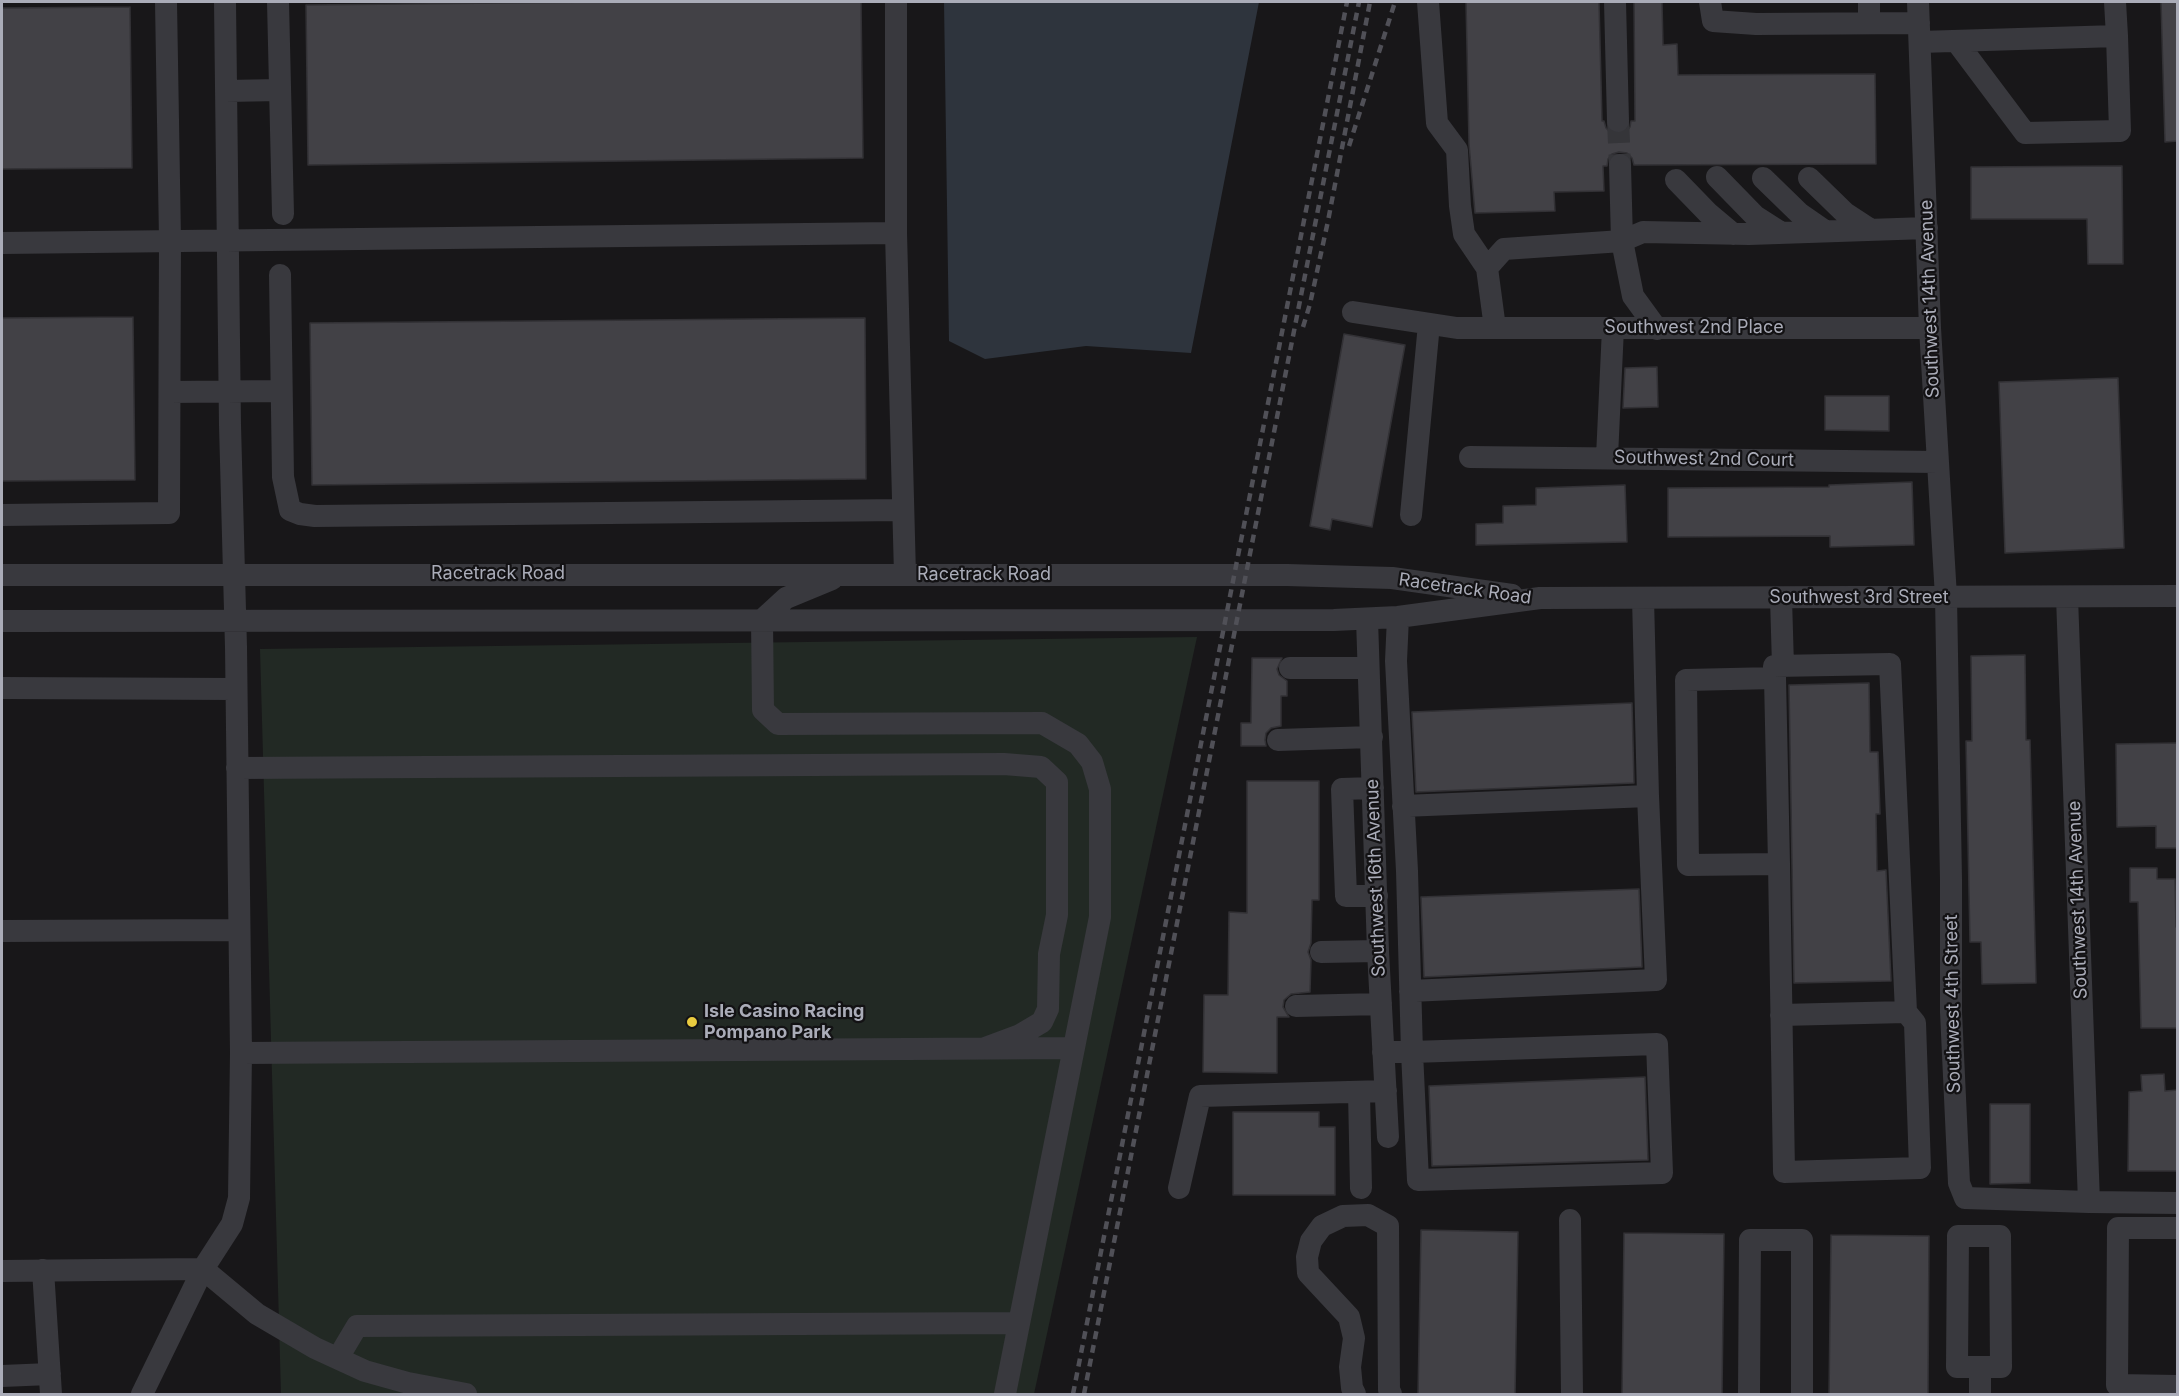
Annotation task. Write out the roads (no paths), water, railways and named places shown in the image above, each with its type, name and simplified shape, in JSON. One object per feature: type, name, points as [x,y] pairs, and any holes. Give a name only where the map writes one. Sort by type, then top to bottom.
[{"type":"street","points":[[2,515],[169,513],[170,240],[166,2]]},
{"type":"street","points":[[142,1395],[203,1269],[232,1224],[239,1198],[241,1053],[225,2]]},
{"type":"street","points":[[278,2],[283,214]]},
{"type":"street","points":[[896,2],[896,233],[905,575]]},
{"type":"street","points":[[1428,2],[1437,123],[1457,150],[1464,234],[1487,268],[1495,328]]},
{"type":"street","points":[[1615,2],[1618,121]]},
{"type":"street","points":[[1710,2],[1713,21],[1756,24],[1869,13],[1919,22],[1956,41],[2025,133],[2120,131],[2115,2]]},
{"type":"street","name":"Southwest 14th Avenue","points":[[1919,22],[1930,328],[1946,597]]},
{"type":"street","points":[[1956,41],[2117,36]]},
{"type":"street","points":[[226,91],[280,90]]},
{"type":"street","points":[[1620,165],[1622,241],[1633,296],[1657,329]]},
{"type":"street","points":[[1717,177],[1755,216],[1780,232]]},
{"type":"street","points":[[1763,178],[1799,213],[1825,231]]},
{"type":"street","points":[[1809,178],[1845,213],[1871,230]]},
{"type":"street","points":[[1676,180],[1732,234]]},
{"type":"street","points":[[1487,268],[1504,249],[1622,241],[1643,232],[1732,234],[1927,228]]},
{"type":"street","points":[[2,243],[896,233]]},
{"type":"street","points":[[280,275],[283,477],[291,510],[300,514],[338,516],[903,510]]},
{"type":"street","name":"Southwest 2nd Place","points":[[1353,312],[1457,328],[1930,328]]},
{"type":"street","points":[[1411,515],[1429,324]]},
{"type":"street","points":[[1607,458],[1613,328]]},
{"type":"street","points":[[170,392],[281,391]]},
{"type":"street","name":"Southwest 2nd Court","points":[[1470,458],[1938,462]]},
{"type":"street","name":"Racetrack Road","points":[[2,575],[1127,573],[1358,576],[1392,578],[1540,598]]},
{"type":"street","points":[[842,575],[786,598],[762,621],[763,710],[778,724],[1041,723],[1078,744],[1092,762],[1100,789],[1100,917],[1005,1395]]},
{"type":"street","name":"Southwest 3rd Street","points":[[1540,598],[2178,596]]},
{"type":"street","name":"Southwest 4th Street","points":[[1946,597],[1951,1012],[1959,1183],[1965,1198],[2089,1203],[2178,1203]]},
{"type":"street","name":"Southwest 14th Avenue","points":[[2067,597],[2089,1203]]},
{"type":"street","name":"Racetrack Road","points":[[2,621],[1367,619],[1540,598]]},
{"type":"street","points":[[1410,991],[1656,980],[1643,598]]},
{"type":"street","points":[[1779,864],[1688,865],[1686,680],[1779,672],[1890,664],[1906,1012],[1915,1023],[1920,1168],[1784,1172],[1779,864],[1779,672],[1781,598]]},
{"type":"street","points":[[1383,1052],[1412,1052],[1657,1044],[1662,1173],[1418,1180],[1412,1052],[1404,806],[1396,661],[1398,617]]},
{"type":"street","name":"Southwest 16th Avenue","points":[[1367,619],[1378,951],[1388,1137]]},
{"type":"street","points":[[1290,668],[1368,668]]},
{"type":"street","points":[[2,688],[236,689]]},
{"type":"street","points":[[1278,740],[1372,737]]},
{"type":"street","points":[[237,768],[980,764],[1041,767],[1057,782],[1058,915],[1049,954],[1048,1010],[1041,1022],[1034,1027],[1020,1035],[985,1048]]},
{"type":"street","points":[[1373,788],[1342,789],[1342,801],[1346,897],[1377,896]]},
{"type":"street","points":[[1404,806],[1648,796]]},
{"type":"street","points":[[2,931],[239,930]]},
{"type":"street","points":[[1322,952],[1378,951]]},
{"type":"street","points":[[1296,1006],[1381,1004]]},
{"type":"street","points":[[1781,1015],[1906,1012]]},
{"type":"street","points":[[241,1053],[1074,1048]]},
{"type":"street","points":[[1179,1188],[1200,1096],[1386,1091]]},
{"type":"street","points":[[1359,1092],[1361,1188]]},
{"type":"street","points":[[1355,1395],[1350,1367],[1354,1338],[1348,1317],[1308,1273],[1307,1257],[1311,1241],[1322,1226],[1343,1216],[1368,1215],[1388,1226],[1389,1390],[1391,1395]]},
{"type":"street","points":[[1570,1220],[1572,1395]]},
{"type":"street","points":[[2178,1228],[2118,1228],[2117,1329],[2117,1385],[2177,1386],[2178,1394]]},
{"type":"street","points":[[1958,1236],[2000,1236],[2001,1367],[1980,1367],[1957,1367],[1958,1236]]},
{"type":"street","points":[[1749,1395],[1750,1240],[1802,1240],[1802,1395]]},
{"type":"street","points":[[2,1271],[203,1269],[257,1314],[315,1348],[365,1371],[466,1395]]},
{"type":"street","points":[[2,1376],[50,1384],[43,1270]]},
{"type":"street","points":[[338,1358],[357,1326],[1019,1323]]},
{"type":"street","points":[[1980,1367],[1980,1395]]},
{"type":"tunnel","points":[[1618,121],[1620,165]]},
{"type":"railway","points":[[1073,1394],[1347,2]]},
{"type":"railway","points":[[1084,1394],[1359,2]]},
{"type":"railway","points":[[1303,327],[1328,221],[1370,2]]},
{"type":"railway","points":[[1349,146],[1395,2]]},
{"type":"place","name":"Isle Casino Racing Pompano Park","points":[[692,1022]]}]
